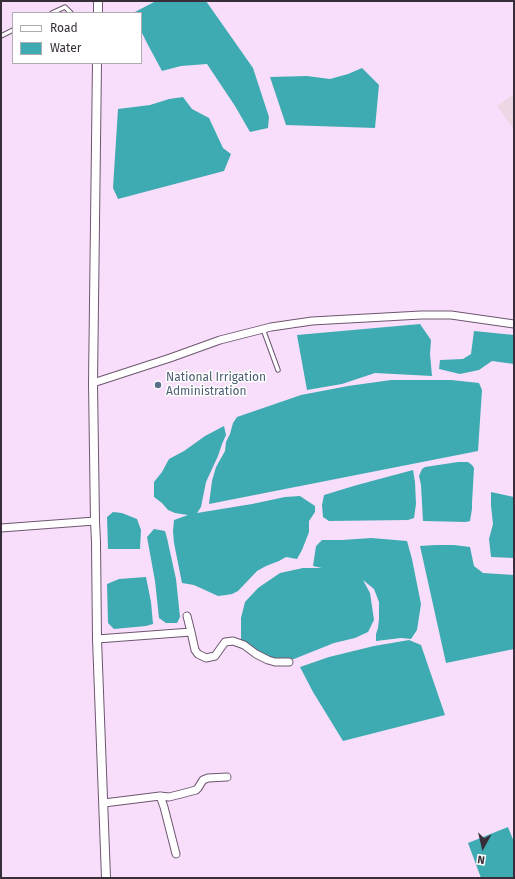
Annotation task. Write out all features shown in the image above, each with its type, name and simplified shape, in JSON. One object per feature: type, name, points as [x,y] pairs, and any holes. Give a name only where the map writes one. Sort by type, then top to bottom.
[{"type":"street","points":[[98,1],[98,12]]},
{"type":"street","points":[[97,64],[93,383],[97,639],[106,878]]},
{"type":"street","points":[[93,383],[220,340],[271,327],[312,321],[421,315],[452,315],[514,324]]},
{"type":"street","points":[[1,528],[95,522]]},
{"type":"street","points":[[187,616],[195,650],[198,654],[206,658],[215,656],[225,642],[232,642],[244,645],[268,660],[275,662],[289,662]]},
{"type":"street","points":[[97,639],[191,632]]},
{"type":"street","points":[[104,803],[160,796],[169,797],[196,790],[202,780],[208,778],[227,777]]},
{"type":"street","points":[[160,796],[176,854]]},
{"type":"lane","points":[[54,12],[65,7],[69,12]]},
{"type":"lane","points":[[1,36],[12,30]]},
{"type":"lane","points":[[263,329],[278,370]]},
{"type":"shaded area","points":[[514,94],[514,130],[497,106]]},
{"type":"water","points":[[156,1],[206,1],[253,68],[269,117],[268,128],[250,132],[235,106],[207,64],[181,66],[162,71],[142,33],[142,12],[135,12]]},
{"type":"water","points":[[362,68],[379,85],[375,128],[286,125],[270,77],[307,76],[330,79]]},
{"type":"water","points":[[183,97],[192,109],[209,118],[223,148],[231,154],[224,171],[118,199],[113,188],[118,109],[150,105],[169,99]]},
{"type":"water","points":[[420,324],[431,340],[430,354],[432,376],[375,373],[342,384],[307,390],[297,335]]},
{"type":"water","points":[[474,331],[514,335],[514,364],[492,361],[479,370],[460,374],[439,369],[440,360],[463,359],[471,354]]},
{"type":"water","points":[[391,380],[451,380],[479,383],[482,390],[478,451],[209,504],[212,481],[216,467],[225,451],[226,442],[233,423],[237,417],[301,395]]},
{"type":"water","points":[[224,426],[226,435],[206,482],[201,507],[197,513],[285,497],[300,496],[315,506],[315,512],[309,521],[309,532],[297,559],[286,557],[266,566],[257,571],[238,591],[232,594],[218,596],[194,585],[182,583],[173,531],[174,520],[188,515],[175,513],[168,510],[154,497],[154,482],[162,472],[169,459],[184,451],[205,436]]},
{"type":"water","points":[[468,462],[474,468],[470,521],[423,521],[419,476],[422,469],[425,467]]},
{"type":"water","points":[[413,470],[416,504],[414,518],[408,520],[329,521],[323,517],[322,505],[324,495]]},
{"type":"water","points":[[491,492],[514,497],[514,558],[491,557],[489,539],[493,524]]},
{"type":"water","points":[[113,512],[122,513],[137,519],[141,530],[140,549],[108,549],[107,517]]},
{"type":"water","points":[[154,529],[165,531],[167,538],[176,579],[180,617],[177,623],[166,623],[159,618],[155,581],[147,537]]},
{"type":"water","points":[[371,538],[407,541],[421,604],[417,630],[411,639],[401,638],[376,641],[379,619],[379,602],[374,589],[363,580],[370,593],[374,620],[368,632],[355,638],[334,643],[294,659],[276,660],[259,653],[241,640],[241,618],[245,602],[258,588],[280,573],[303,568],[322,568],[313,566],[316,546],[322,540]]},
{"type":"water","points":[[436,545],[470,547],[474,566],[483,573],[514,575],[514,649],[446,663],[420,546]]},
{"type":"water","points":[[146,577],[151,602],[153,624],[114,629],[108,623],[107,584],[119,579]]},
{"type":"water","points":[[409,640],[421,645],[445,715],[343,741],[313,692],[300,667],[329,657],[374,646]]},
{"type":"water","points":[[508,827],[514,842],[514,878],[481,878],[468,843]]},
{"type":"place","name":"National Irrigation Administration","points":[[158,385]]}]
